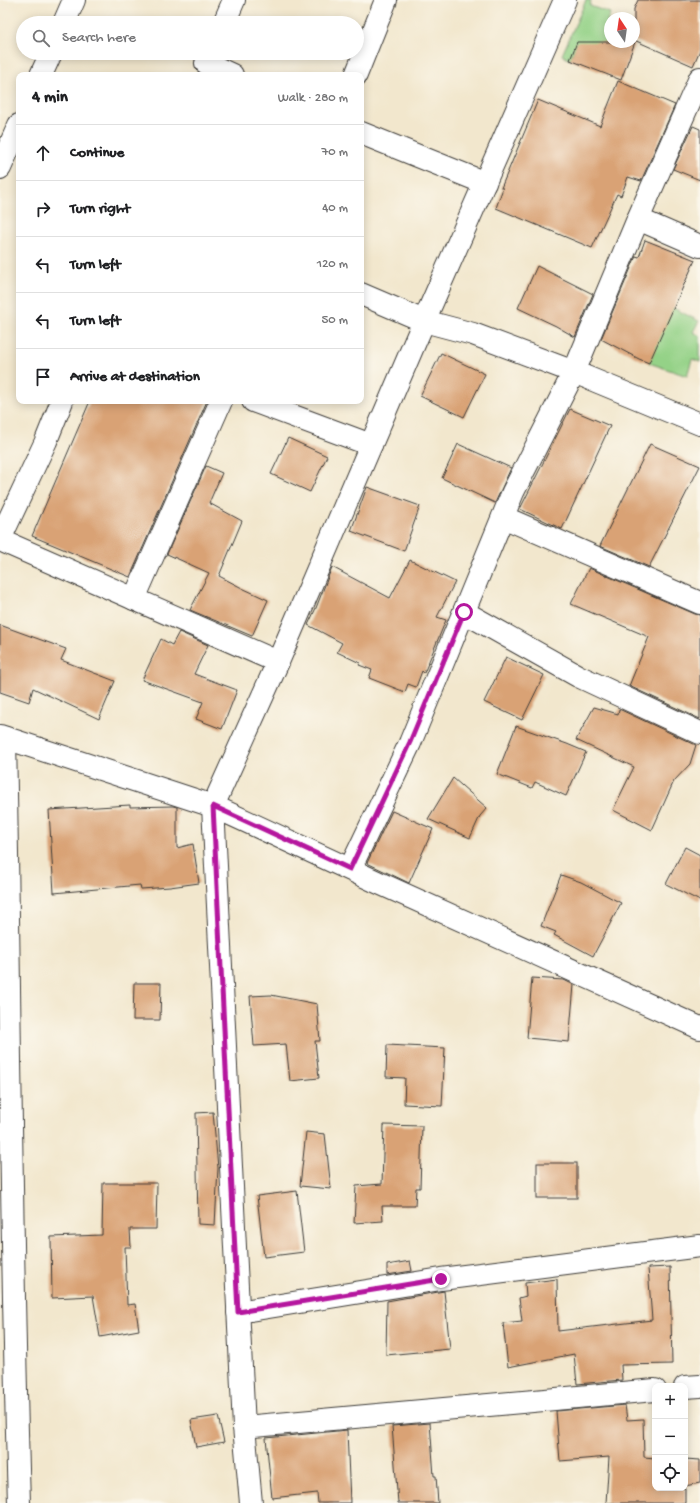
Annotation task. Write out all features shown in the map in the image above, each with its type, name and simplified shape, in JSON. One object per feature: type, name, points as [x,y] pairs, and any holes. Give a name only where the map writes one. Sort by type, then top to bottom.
[{"type":"street","points":[[67,16],[74,0]]},
{"type":"street","points":[[227,16],[234,0]]},
{"type":"street","points":[[364,55],[386,0]]},
{"type":"street","points":[[251,1503],[244,1426],[213,806],[278,662],[424,321],[565,0]]},
{"type":"street","points":[[42,72],[48,60]]},
{"type":"street","points":[[357,72],[362,60]]},
{"type":"street","points":[[205,64],[225,72]]},
{"type":"street","points":[[350,869],[410,742],[513,492],[574,372],[638,219],[694,112],[700,78]]},
{"type":"street","points":[[0,168],[16,132]]},
{"type":"street","points":[[364,135],[485,183]]},
{"type":"street","points":[[638,219],[700,246]]},
{"type":"street","points":[[364,295],[424,321],[473,334],[574,372],[700,424]]},
{"type":"street","points":[[61,404],[46,441],[0,539],[278,662]]},
{"type":"street","points":[[134,599],[220,404]]},
{"type":"street","points":[[260,404],[371,445]]},
{"type":"street","points":[[503,517],[700,603]]},
{"type":"street","points":[[464,612],[578,676],[700,733]]},
{"type":"street","points":[[19,1503],[6,1267],[5,946],[2,737],[213,806],[700,1028]]},
{"type":"street","points":[[238,1312],[441,1279],[700,1246]]},
{"type":"street","points":[[688,1387],[700,1386]]},
{"type":"street","points":[[244,1426],[652,1390]]},
{"type":"green space","points":[[586,0],[591,0],[590,6],[607,12],[604,12],[604,43],[576,45],[570,60],[562,55]]},
{"type":"green space","points":[[671,307],[699,321],[693,332],[700,336],[700,362],[692,359],[687,376],[649,363]]},
{"type":"building","points":[[638,0],[700,0],[700,50],[693,66],[640,43],[640,12],[634,12]]},
{"type":"building","points":[[577,42],[604,42],[604,48],[633,48],[621,80],[570,60]]},
{"type":"building","points":[[618,81],[675,105],[641,181],[628,177],[621,196],[617,194],[592,248],[496,208],[503,188],[501,188],[538,100],[600,126]]},
{"type":"building","points":[[693,126],[700,129],[700,180],[673,169]]},
{"type":"building","points":[[645,240],[695,260],[649,363],[601,339],[636,256],[639,257]]},
{"type":"building","points":[[537,266],[593,294],[575,337],[518,308]]},
{"type":"building","points":[[441,353],[485,374],[464,417],[420,396]]},
{"type":"building","points":[[89,404],[206,404],[130,577],[32,536]]},
{"type":"building","points":[[570,409],[610,426],[562,529],[520,509]]},
{"type":"building","points":[[288,438],[327,456],[310,492],[271,474]]},
{"type":"building","points":[[458,444],[511,468],[495,503],[442,478]]},
{"type":"building","points":[[650,444],[700,466],[649,567],[600,546]]},
{"type":"building","points":[[206,466],[222,473],[209,503],[242,521],[219,576],[268,600],[252,636],[190,610],[209,573],[167,554]]},
{"type":"building","points":[[367,487],[420,506],[404,551],[351,531]]},
{"type":"building","points":[[410,560],[455,582],[437,617],[446,620],[424,673],[422,671],[416,687],[408,684],[405,692],[369,678],[372,670],[359,665],[360,663],[337,652],[342,643],[308,625],[332,567],[390,598]]},
{"type":"building","points":[[589,568],[700,615],[700,719],[629,686],[649,637],[571,604]]},
{"type":"building","points":[[0,625],[66,649],[61,660],[115,681],[99,719],[33,688],[29,702],[0,692]]},
{"type":"building","points":[[179,632],[208,645],[194,674],[237,690],[222,729],[196,719],[203,702],[142,680],[161,639],[172,645]]},
{"type":"building","points":[[506,657],[544,675],[522,720],[484,702]]},
{"type":"building","points":[[594,707],[618,714],[619,709],[696,745],[690,764],[674,781],[652,830],[613,810],[634,767],[576,740]]},
{"type":"building","points":[[516,726],[586,752],[566,796],[535,782],[532,788],[497,774]]},
{"type":"building","points":[[453,778],[487,808],[480,816],[470,838],[428,819]]},
{"type":"building","points":[[130,805],[130,807],[177,807],[177,848],[193,844],[199,883],[141,889],[140,885],[54,893],[49,810]]},
{"type":"building","points":[[392,811],[433,829],[409,883],[367,863]]},
{"type":"building","points":[[685,847],[700,855],[700,901],[666,884]]},
{"type":"building","points":[[561,875],[581,882],[621,903],[593,956],[554,935],[556,932],[541,926]]},
{"type":"building","points":[[532,978],[564,980],[574,985],[569,1042],[527,1038]]},
{"type":"building","points":[[134,983],[161,983],[160,1020],[133,1020]]},
{"type":"building","points":[[271,995],[317,1004],[320,1041],[315,1041],[319,1078],[290,1081],[286,1044],[254,1046],[250,996]]},
{"type":"building","points":[[387,1045],[445,1048],[442,1106],[404,1104],[405,1078],[386,1077]]},
{"type":"building","points":[[213,1112],[218,1168],[215,1225],[198,1224],[196,1113]]},
{"type":"building","points":[[384,1125],[422,1126],[420,1188],[416,1188],[415,1206],[382,1206],[383,1221],[354,1223],[356,1186],[382,1184]]},
{"type":"building","points":[[306,1132],[325,1134],[331,1189],[300,1186]]},
{"type":"building","points":[[537,1163],[577,1163],[577,1198],[537,1198]]},
{"type":"building","points":[[103,1183],[157,1183],[156,1229],[130,1229],[131,1247],[125,1247],[127,1305],[135,1304],[139,1330],[100,1337],[93,1296],[52,1298],[51,1237],[102,1235]]},
{"type":"building","points":[[297,1191],[304,1252],[264,1257],[257,1196]]},
{"type":"building","points":[[410,1261],[412,1271],[387,1275],[387,1265]]},
{"type":"building","points":[[670,1267],[672,1364],[621,1365],[622,1380],[577,1384],[574,1354],[508,1367],[503,1323],[522,1321],[519,1298],[526,1296],[525,1283],[557,1279],[558,1331],[652,1320],[648,1268]]},
{"type":"building","points":[[444,1291],[450,1349],[386,1355],[387,1301]]},
{"type":"building","points":[[625,1405],[627,1420],[643,1419],[644,1457],[652,1458],[652,1491],[685,1491],[685,1503],[606,1503],[609,1457],[560,1461],[556,1411]]},
{"type":"building","points":[[218,1416],[224,1442],[196,1447],[191,1420]]},
{"type":"building","points":[[430,1423],[434,1476],[436,1476],[438,1503],[398,1503],[392,1426]]},
{"type":"building","points":[[347,1430],[350,1503],[318,1503],[317,1493],[272,1498],[266,1438]]},
{"type":"building","points":[[688,1459],[700,1460],[700,1483],[688,1485]]},
{"type":"route","points":[[441,1279],[238,1312],[213,806],[350,869],[410,742],[464,612]]}]
